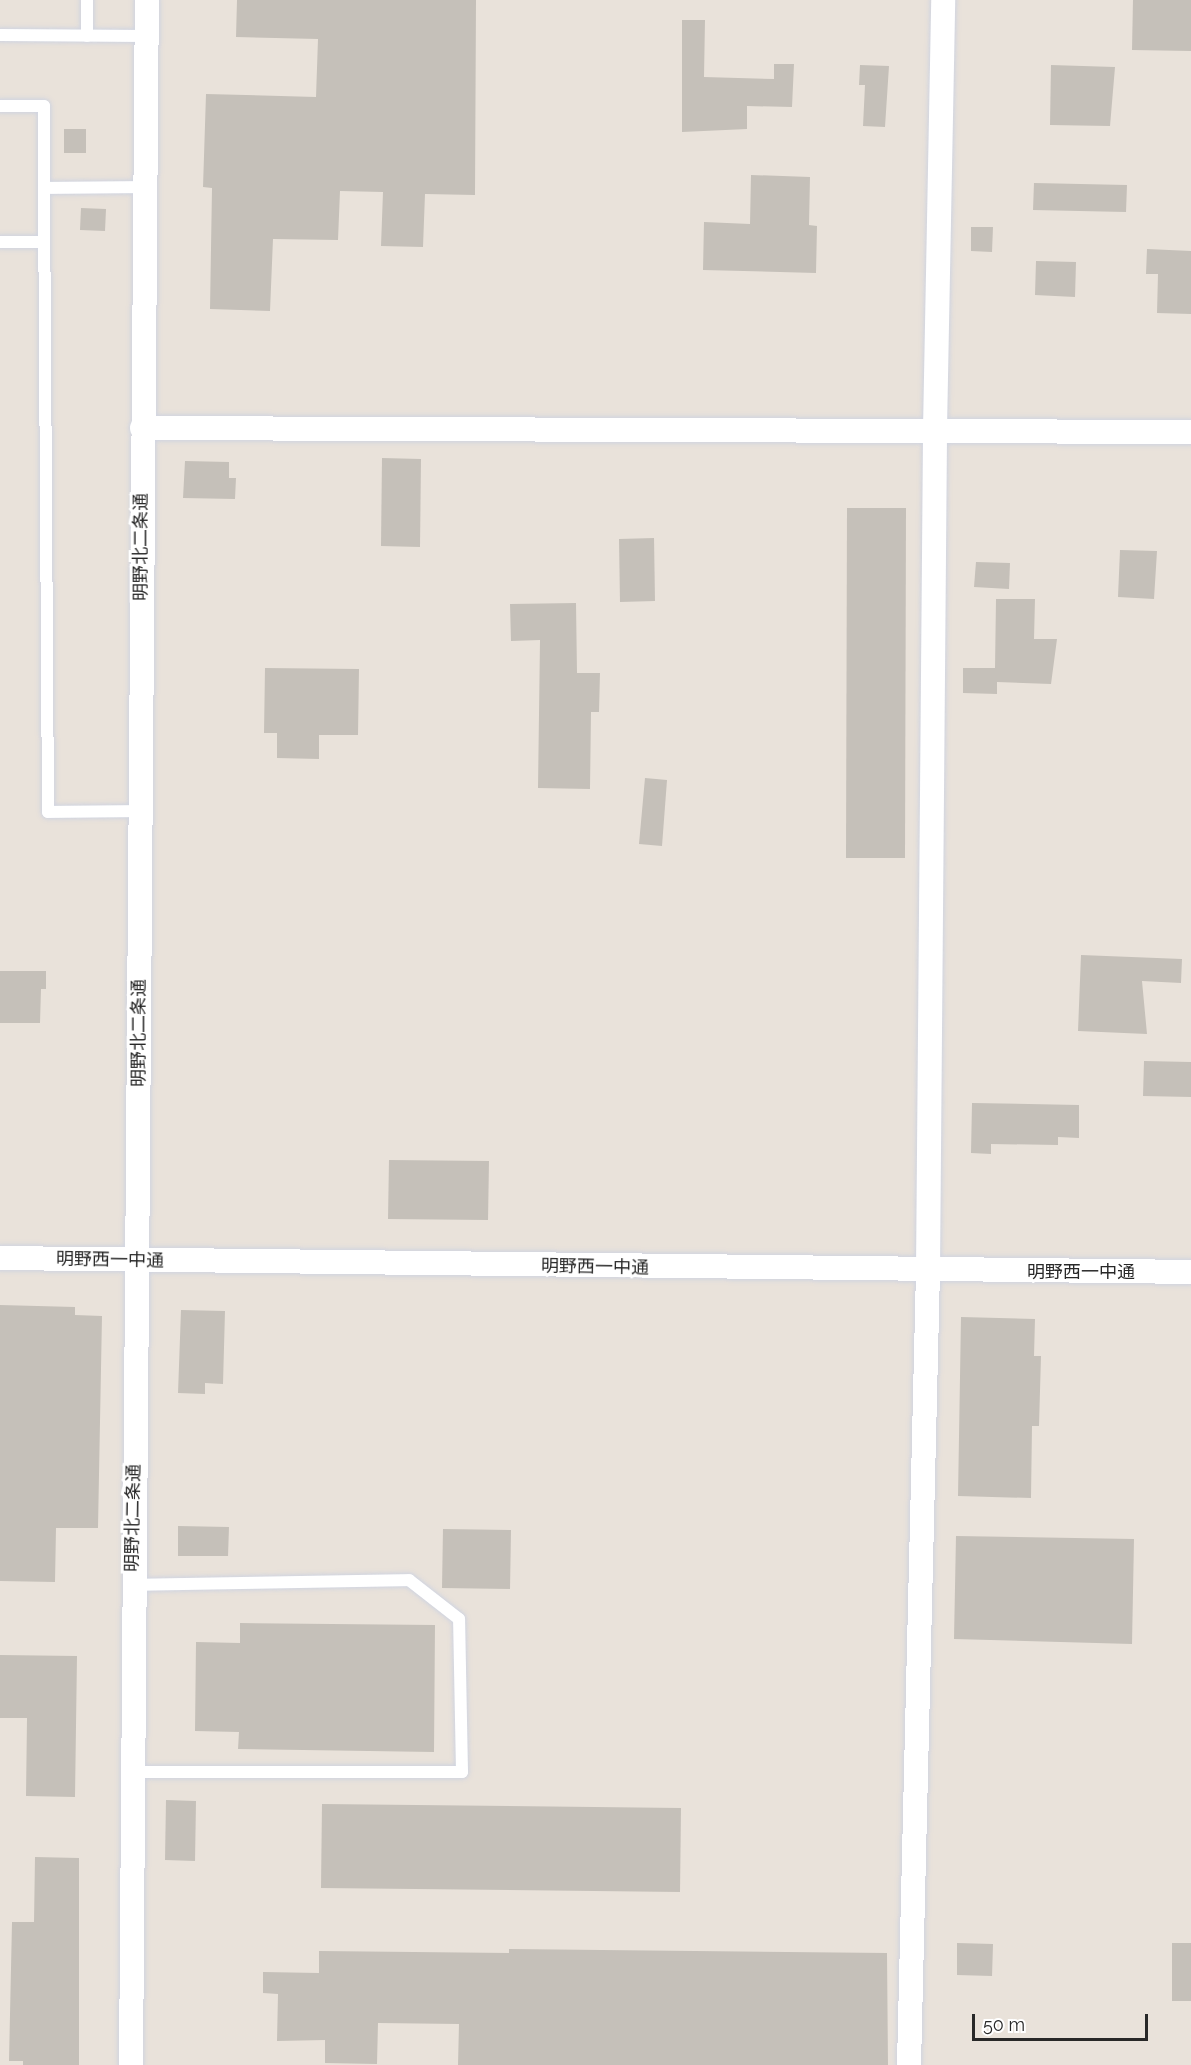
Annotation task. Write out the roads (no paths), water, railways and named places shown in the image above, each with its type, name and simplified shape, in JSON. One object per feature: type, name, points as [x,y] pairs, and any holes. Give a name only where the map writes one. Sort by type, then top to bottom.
[{"type":"street","name":"明野北二条通","points":[[131,2065],[132,1586],[138,1261],[141,428],[147,0]]},
{"type":"street","points":[[909,2065],[928,1271],[935,429],[943,0]]},
{"type":"street","points":[[141,428],[935,429],[1191,432]]},
{"type":"street","name":"明野西一中通","points":[[0,1258],[928,1271],[1191,1272]]},
{"type":"lane","points":[[87,0],[87,36]]},
{"type":"lane","points":[[0,35],[146,36]]},
{"type":"lane","points":[[0,106],[44,106],[48,812],[140,811]]},
{"type":"lane","points":[[44,188],[144,187]]},
{"type":"lane","points":[[0,242],[44,242]]},
{"type":"lane","points":[[131,1772],[462,1772],[459,1619],[409,1580],[132,1586]]}]
